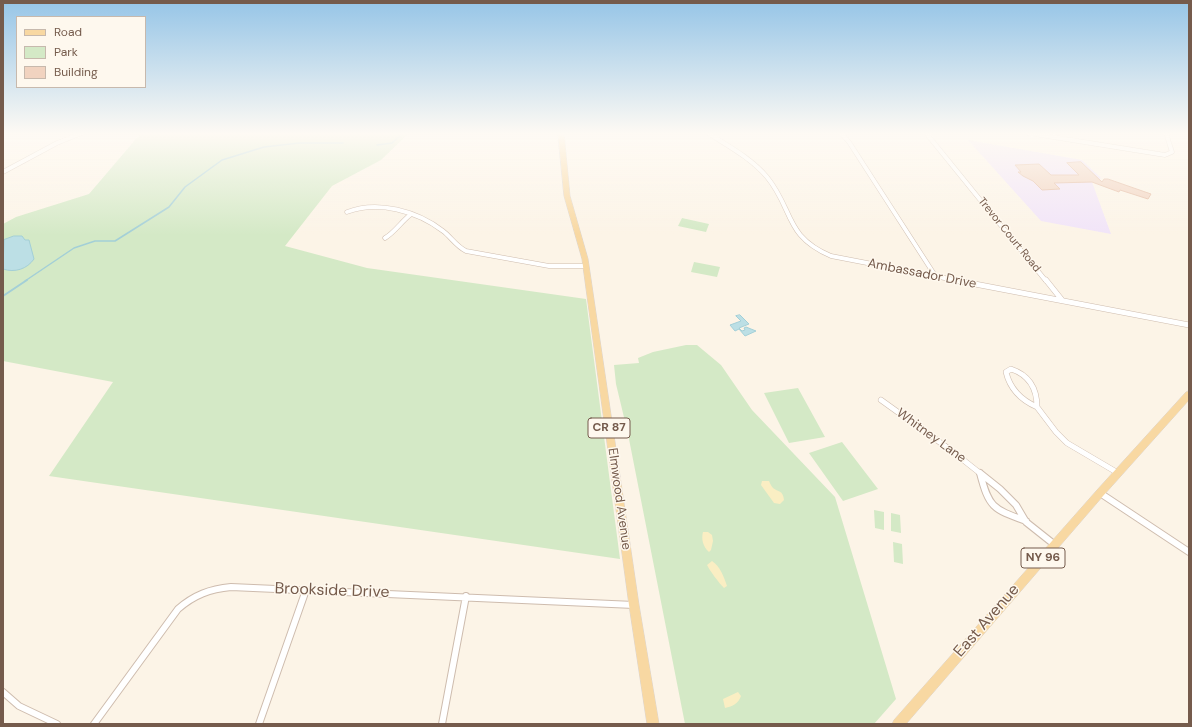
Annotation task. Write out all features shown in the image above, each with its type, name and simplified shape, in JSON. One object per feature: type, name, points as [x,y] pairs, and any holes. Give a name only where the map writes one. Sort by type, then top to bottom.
[{"type":"main road","name":"Elmwood Avenue","points":[[564,167],[567,196],[586,266],[634,605],[653,724]]},
{"type":"main road","name":"East Avenue","points":[[898,724],[1100,493],[1189,394]]},
{"type":"street","points":[[3,172],[12,167]]},
{"type":"street","name":"Ambassador Drive","points":[[757,167],[764,173],[779,195],[801,237],[824,253],[838,258],[1189,325]]},
{"type":"street","points":[[865,167],[936,277]]},
{"type":"street","name":"Trevor Court Road","points":[[954,167],[1062,300]]},
{"type":"street","points":[[347,212],[359,207],[375,206],[424,219],[445,232],[453,243],[466,251],[549,266],[586,266]]},
{"type":"street","points":[[385,238],[394,233],[398,225],[410,215]]},
{"type":"street","points":[[1037,407],[1031,405],[1011,387],[1006,372],[1010,369],[1020,371],[1028,377],[1036,397],[1037,407],[1056,432],[1067,443],[1118,473]]},
{"type":"street","name":"Whitney Lane","points":[[881,400],[980,473],[1008,497],[1026,522]]},
{"type":"street","name":"Whitney Lane","points":[[980,473],[988,501],[993,507],[1026,522],[1055,545]]},
{"type":"street","points":[[1100,493],[1189,552]]},
{"type":"street","name":"Brookside Drive","points":[[94,724],[181,606],[194,596],[204,591],[222,587],[466,596],[634,605]]},
{"type":"street","points":[[260,724],[306,590]]},
{"type":"street","points":[[442,724],[466,596]]},
{"type":"street","points":[[3,692],[19,706],[57,724]]},
{"type":"shaded area","points":[[992,167],[1089,167],[1101,178],[1098,181],[1092,182],[1111,234],[1041,221]]},
{"type":"green space","points":[[112,167],[368,167],[332,186],[285,246],[367,268],[586,299],[620,559],[49,476],[113,382],[3,361],[3,224],[16,217],[89,194]]},
{"type":"green space","points":[[682,218],[709,224],[706,232],[678,226]]},
{"type":"green space","points":[[694,262],[720,267],[717,277],[691,272]]},
{"type":"green space","points":[[686,345],[697,345],[721,365],[752,410],[835,497],[896,699],[874,724],[685,724],[628,434],[616,384],[614,365],[639,363],[638,358],[653,352]]},
{"type":"green space","points":[[798,388],[825,437],[789,443],[764,393]]},
{"type":"green space","points":[[842,442],[878,489],[843,501],[809,453]]},
{"type":"green space","points":[[874,510],[884,512],[884,530],[875,528]]},
{"type":"green space","points":[[891,513],[900,515],[901,533],[891,531]]},
{"type":"green space","points":[[893,542],[902,544],[903,564],[894,562]]},
{"type":"sand","points":[[762,481],[769,481],[773,488],[781,493],[784,500],[780,504],[774,503],[761,485]]},
{"type":"sand","points":[[703,532],[708,532],[712,535],[713,541],[709,552],[703,543]]},
{"type":"sand","points":[[712,561],[723,575],[727,586],[724,588],[707,565]]},
{"type":"sand","points":[[738,692],[741,696],[737,703],[725,708],[723,699]]},
{"type":"water","points":[[14,236],[22,236],[25,240],[29,240],[34,259],[24,268],[12,271],[3,269],[4,240]]},
{"type":"water","points":[[740,315],[749,324],[739,328],[742,331],[745,330],[744,328],[746,327],[756,331],[745,336],[739,329],[735,331],[730,325],[741,321],[736,316]]},
{"type":"building","points":[[1017,167],[1042,167],[1051,175],[1079,175],[1071,167],[1086,167],[1102,182],[1104,179],[1108,179],[1151,194],[1148,199],[1120,190],[1119,192],[1092,182],[1054,183],[1060,189],[1042,190],[1033,181],[1018,172],[1021,172]]},
{"type":"waterway","points":[[25,281],[74,248],[95,241],[115,241],[169,207],[185,187],[213,167]]},
{"type":"waterway","points":[[3,296],[27,280]]}]
